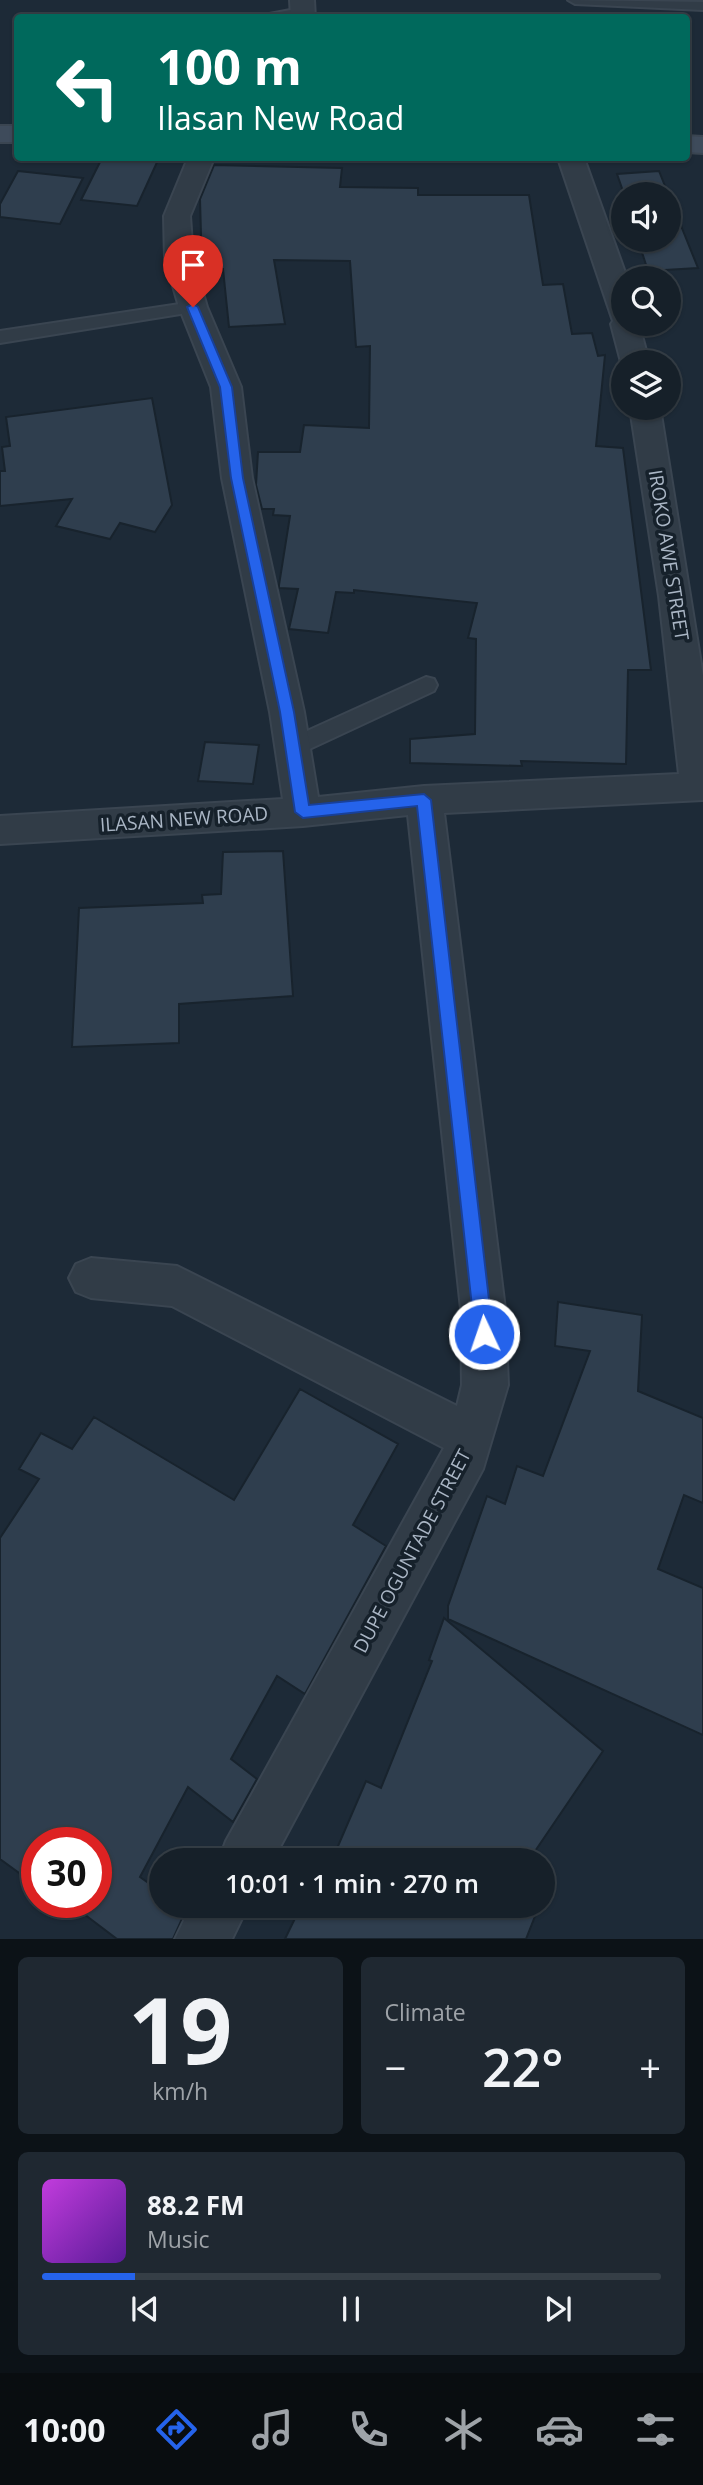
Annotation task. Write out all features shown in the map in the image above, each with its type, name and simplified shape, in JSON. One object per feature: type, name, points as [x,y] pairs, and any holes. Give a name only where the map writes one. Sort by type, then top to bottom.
[{"type":"street","points":[[200,161],[177,216],[180,258],[193,307],[226,387],[237,478],[293,747],[303,812]]},
{"type":"street","points":[[572,161],[611,271]]},
{"type":"street","name":"IROKO AWE STREET","points":[[647,420],[664,511],[701,786]]},
{"type":"street","name":"ILASAN NEW ROAD","points":[[0,830],[303,812],[424,800],[701,786]]},
{"type":"street","name":"DUPE OGUNTADE STREET","points":[[252,1848],[467,1453],[485,1385],[483,1309],[424,800]]},
{"type":"street","points":[[91,1278],[177,1286],[471,1438]]},
{"type":"street","points":[[202,1939],[213,1918]]},
{"type":"lane","points":[[575,0],[703,6]]},
{"type":"lane","points":[[0,337],[193,307]]},
{"type":"lane","points":[[293,747],[426,685]]},
{"type":"building","points":[[100,161],[158,161],[137,206],[81,200]]},
{"type":"building","points":[[214,165],[342,168],[340,187],[418,188],[418,195],[529,195],[543,285],[563,284],[572,334],[592,333],[598,356],[605,355],[596,446],[623,448],[651,670],[628,670],[626,764],[521,761],[522,766],[410,763],[410,739],[475,734],[476,639],[468,638],[477,603],[354,590],[354,593],[336,592],[328,633],[289,629],[298,589],[279,588],[279,585],[290,516],[273,515],[274,509],[262,509],[256,485],[258,452],[300,452],[304,425],[369,428],[370,346],[356,347],[350,261],[274,260],[285,324],[229,327],[223,269],[202,270],[200,199]]},
{"type":"building","points":[[18,171],[83,178],[60,224],[0,217],[0,204]]},
{"type":"building","points":[[659,171],[663,182],[620,182],[617,174]]},
{"type":"building","points":[[681,226],[698,268],[646,266],[642,252],[681,252]]},
{"type":"building","points":[[152,398],[172,505],[155,532],[120,523],[110,539],[56,526],[72,499],[0,506],[0,471],[5,471],[2,447],[10,446],[6,417]]},
{"type":"building","points":[[205,742],[259,745],[253,784],[198,781]]},
{"type":"building","points":[[283,851],[293,996],[179,1004],[179,1043],[72,1047],[79,908],[203,903],[202,895],[221,894],[223,852]]},
{"type":"building","points":[[558,1302],[642,1315],[638,1391],[703,1418],[703,1503],[684,1495],[658,1569],[703,1588],[703,1735],[448,1619],[448,1606],[487,1496],[505,1504],[517,1466],[543,1476],[590,1351],[555,1346]]},
{"type":"building","points":[[300,1389],[398,1444],[353,1525],[386,1546],[305,1694],[277,1676],[231,1759],[257,1779],[233,1822],[188,1787],[155,1848],[149,1848],[149,1860],[140,1877],[149,1883],[149,1918],[182,1918],[173,1939],[117,1939],[89,1918],[112,1918],[112,1827],[21,1827],[21,1874],[0,1859],[0,1538],[39,1479],[19,1469],[41,1433],[72,1449],[94,1417],[234,1500]]},
{"type":"building","points":[[444,1618],[603,1751],[537,1848],[337,1848],[366,1781],[381,1788],[432,1661],[429,1660]]},
{"type":"building","points":[[295,1918],[534,1918],[526,1939],[285,1939]]},
{"type":"route","points":[[193,307],[226,387],[237,478],[287,712],[303,812],[424,800],[484,1334]]}]
